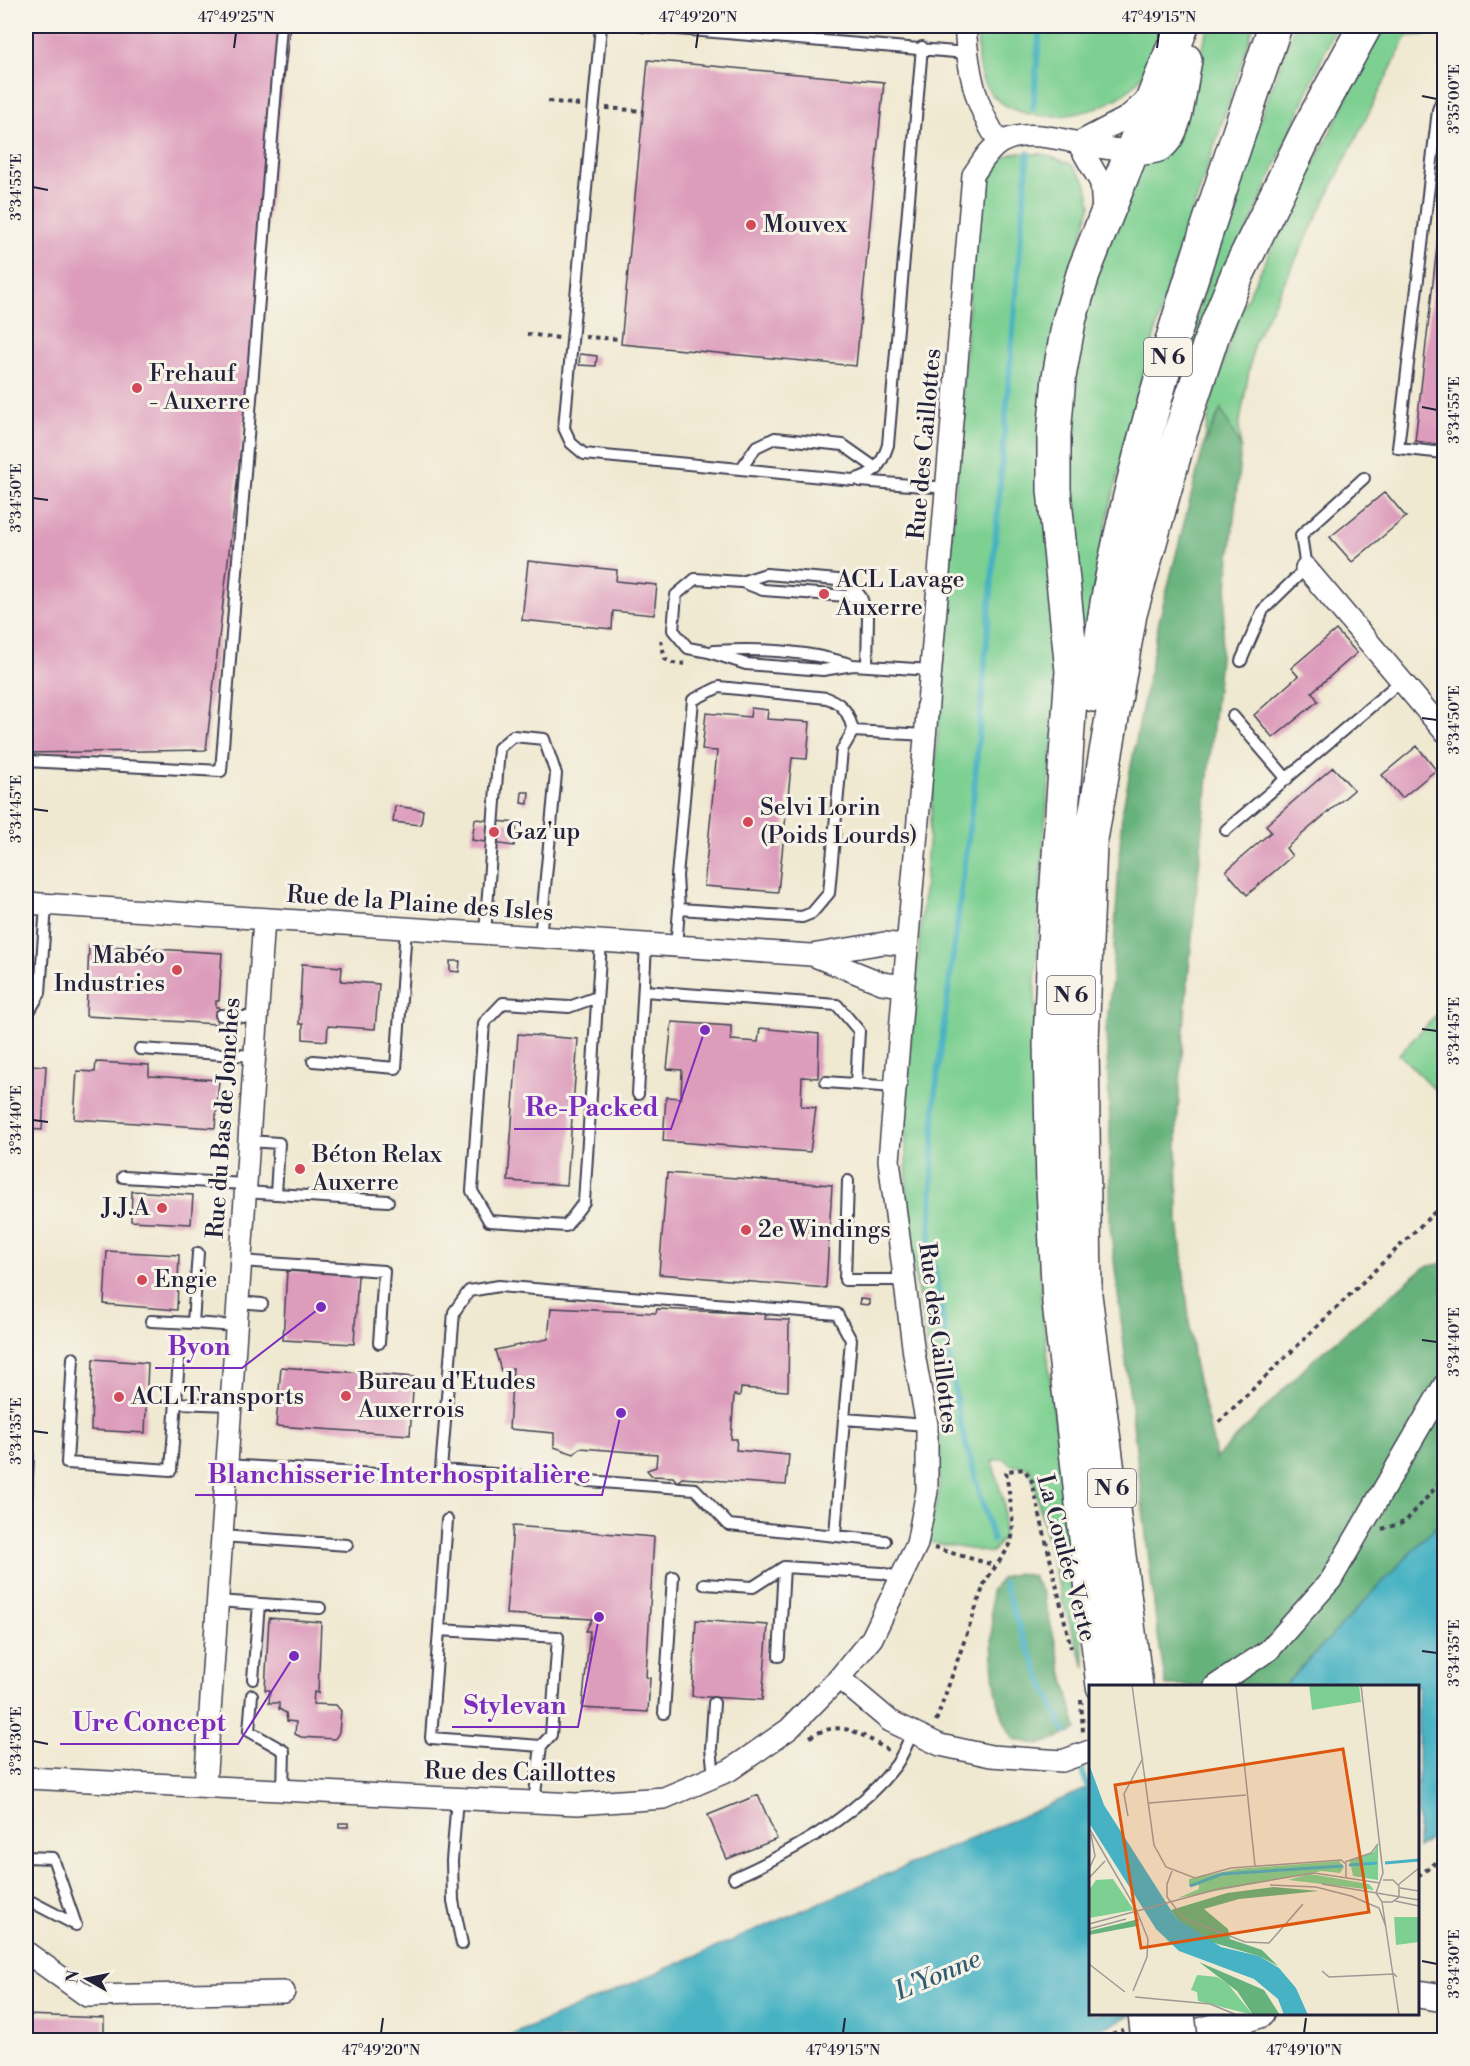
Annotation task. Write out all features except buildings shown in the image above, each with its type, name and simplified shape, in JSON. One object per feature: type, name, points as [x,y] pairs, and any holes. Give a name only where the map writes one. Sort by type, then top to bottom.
[{"type":"main road","points":[[1062,849],[1072,671],[1054,490],[1054,434],[1059,377],[1069,321],[1103,222],[1182,26]]},
{"type":"main road","points":[[1134,149],[1157,145],[1167,138],[1173,125],[1182,75],[1195,26]]},
{"type":"main road","name":"N 6","points":[[1103,1685],[1059,1303],[1053,1186],[1050,1042],[1056,898],[1062,849],[1093,697],[1110,587],[1147,431],[1187,293],[1275,26]]},
{"type":"main road","points":[[1307,132],[1346,26]]},
{"type":"main road","points":[[1085,1293],[1082,1041],[1090,845],[1130,615],[1181,431],[1213,334],[1238,273],[1307,132],[1365,26]]},
{"type":"main road","name":"N 6","points":[[1093,697],[1076,874],[1070,1042],[1075,1209],[1136,1685]]},
{"type":"main road","points":[[1144,2015],[1148,2040]]},
{"type":"main road","points":[[1178,2015],[1181,2040]]},
{"type":"street","points":[[965,26],[971,84],[990,129],[1000,143],[1021,134],[1134,149]]},
{"type":"street","points":[[1078,143],[1126,118],[1156,91]]},
{"type":"street","name":"Rue des Caillottes","points":[[26,1778],[577,1804],[664,1798],[729,1770],[789,1729],[839,1678],[872,1638],[917,1544],[927,1491],[927,1425],[904,1280],[889,1160],[973,175],[988,152],[1000,143]]},
{"type":"street","points":[[1078,143],[1101,183],[1103,222]]},
{"type":"street","points":[[1306,568],[1444,730]]},
{"type":"street","name":"Rue de la Plaine des Isles","points":[[36,904],[540,939],[811,955],[884,943],[907,945]]},
{"type":"street","name":"Rue du Bas de Jonches","points":[[205,1786],[264,919]]},
{"type":"street","name":"Rue de la Plaine des Isles","points":[[811,955],[882,983],[903,986]]},
{"type":"street","points":[[1216,1685],[1269,1650],[1331,1580],[1444,1385]]},
{"type":"street","points":[[839,1678],[890,1721],[923,1730],[940,1745],[991,1756],[1062,1761],[1089,1751]]},
{"type":"street","points":[[26,1952],[87,1996],[284,1992]]},
{"type":"street","points":[[1419,1994],[1444,1998]]},
{"type":"street","points":[[1174,2040],[1253,2015]]},
{"type":"lane","points":[[26,761],[221,771],[281,26]]},
{"type":"lane","points":[[601,26],[564,428],[571,443],[584,454],[948,488]]},
{"type":"lane","points":[[642,26],[730,29],[810,39],[922,47],[967,53]]},
{"type":"lane","points":[[810,39],[811,26]]},
{"type":"lane","points":[[853,480],[870,476],[882,465],[888,445],[922,47]]},
{"type":"lane","points":[[1444,94],[1438,110],[1398,448],[1444,453]]},
{"type":"lane","points":[[741,470],[756,447],[775,438],[843,445],[877,469]]},
{"type":"lane","points":[[1241,661],[1263,610],[1306,568],[1301,534],[1364,478]]},
{"type":"lane","points":[[741,582],[766,574],[838,580],[854,588],[861,597],[868,617],[867,666]]},
{"type":"lane","points":[[861,597],[763,590],[741,582],[694,579],[676,595],[673,630],[688,648],[746,664],[823,670],[853,665],[931,670]]},
{"type":"lane","points":[[1226,830],[1402,680]]},
{"type":"lane","points":[[676,947],[679,909],[677,876],[693,700],[719,687],[827,698],[839,702],[850,719],[853,731],[842,750],[829,893],[822,904],[812,913],[802,916],[679,909]]},
{"type":"lane","points":[[1233,717],[1287,778]]},
{"type":"lane","points":[[853,731],[926,735]]},
{"type":"lane","points":[[486,934],[499,748],[513,736],[544,739],[556,774],[540,939]]},
{"type":"lane","points":[[26,1017],[40,993],[36,904]]},
{"type":"lane","points":[[313,1061],[396,1068],[406,929]]},
{"type":"lane","points":[[597,997],[569,1007],[503,1003],[484,1023],[472,1191],[489,1221],[567,1226],[584,1202],[601,942]]},
{"type":"lane","points":[[638,1094],[646,945]]},
{"type":"lane","points":[[644,992],[837,1005],[859,1031],[856,1084]]},
{"type":"lane","points":[[221,1015],[257,1018]]},
{"type":"lane","points":[[140,1048],[254,1056]]},
{"type":"lane","points":[[826,1082],[895,1087]]},
{"type":"lane","points":[[248,1141],[279,1143],[276,1194]]},
{"type":"lane","points":[[123,1177],[245,1188],[276,1194],[388,1201]]},
{"type":"lane","points":[[848,1181],[845,1280],[904,1280]]},
{"type":"lane","points":[[193,1323],[198,1252]]},
{"type":"lane","points":[[240,1261],[384,1271],[379,1343]]},
{"type":"lane","points":[[835,1535],[851,1340],[837,1314],[499,1286],[469,1292],[454,1312],[441,1470],[695,1489],[729,1525],[885,1541]]},
{"type":"lane","points":[[238,1302],[262,1304]]},
{"type":"lane","points":[[151,1321],[236,1326]]},
{"type":"lane","points":[[73,1358],[67,1463],[171,1470],[179,1359]]},
{"type":"lane","points":[[176,1403],[231,1406]]},
{"type":"lane","points":[[844,1419],[927,1425]]},
{"type":"lane","points":[[26,1449],[28,1454],[26,1500]]},
{"type":"lane","points":[[227,1465],[393,1475]]},
{"type":"lane","points":[[447,1520],[431,1738],[541,1746]]},
{"type":"lane","points":[[222,1536],[346,1545]]},
{"type":"lane","points":[[704,1584],[753,1587],[784,1567],[882,1573],[901,1578]]},
{"type":"lane","points":[[780,1656],[784,1567]]},
{"type":"lane","points":[[664,1713],[673,1577]]},
{"type":"lane","points":[[217,1601],[320,1608]]},
{"type":"lane","points":[[253,1679],[259,1604]]},
{"type":"lane","points":[[439,1630],[558,1636],[551,1735],[541,1746],[534,1802]]},
{"type":"lane","points":[[252,1695],[249,1731],[284,1750],[283,1790]]},
{"type":"lane","points":[[714,1703],[711,1748],[714,1777]]},
{"type":"lane","points":[[734,1878],[807,1842],[861,1800],[896,1765],[923,1730]]},
{"type":"lane","points":[[457,1798],[452,1862],[453,1901],[462,1944]]},
{"type":"lane","points":[[26,1857],[53,1858],[76,1925],[26,1899]]},
{"type":"path","points":[[1219,1422],[1444,1203]]},
{"type":"path","name":"La Coulée Verte","points":[[923,1730],[947,1685],[994,1565],[1011,1543],[1011,1508],[1006,1471],[1024,1469],[1032,1481],[1074,1656]]},
{"type":"path","points":[[917,1544],[994,1565]]},
{"type":"path","points":[[1419,1875],[1444,1857]]},
{"type":"green space","points":[[978,26],[1165,26],[1149,65],[1133,86],[1117,99],[1073,114],[1049,116],[1026,113],[1006,106],[990,92],[979,67]]},
{"type":"green space","points":[[1209,26],[1254,26],[1169,283],[1141,384],[1108,516],[1081,666],[1063,509],[1072,346],[1130,176],[1199,57]]},
{"type":"green space","points":[[1294,26],[1336,26],[1242,243],[1107,683],[1170,400],[1251,144]]},
{"type":"green space","points":[[1383,26],[1429,26],[1424,35],[1407,36],[1254,343],[1239,427],[1241,448],[1221,409],[1204,445],[1212,395],[1240,312]]},
{"type":"green space","points":[[1015,153],[1042,154],[1071,164],[1086,182],[1091,204],[1074,264],[1056,646],[1056,715],[1044,835],[1035,984],[1041,1301],[1085,1667],[1062,1600],[1030,1468],[1011,1465],[1003,1458],[992,1461],[1004,1504],[1003,1537],[992,1553],[927,1542],[939,1492],[940,1415],[908,1237],[905,1105],[935,766],[977,188],[994,161]]},
{"type":"green space","points":[[1221,409],[1241,448],[1187,987],[1177,1126],[1178,1221],[1194,1363],[1215,1459],[1316,1357],[1425,1267],[1444,1263],[1444,1518],[1285,1685],[1166,1685],[1157,1629],[1110,1225],[1110,1125],[1106,1030],[1112,980],[1122,813],[1159,621],[1204,445]]},
{"type":"green space","points":[[1444,1007],[1444,1099],[1399,1054]]},
{"type":"green space","points":[[1018,1573],[1032,1576],[1043,1594],[1077,1730],[1039,1745],[1014,1739],[1006,1724],[996,1688],[992,1647],[991,1591],[1002,1578]]},
{"type":"water","points":[[1444,1518],[1444,1830],[1419,1847],[1419,1685],[1285,1685]]},
{"type":"water","name":"L'Yonne","points":[[1089,1787],[1089,2015],[1130,2015],[1112,2024],[1064,2040],[500,2040]]},
{"type":"waterway","points":[[1033,109],[1040,26]]},
{"type":"waterway","points":[[993,1540],[960,1422],[930,1244],[935,1095],[974,792],[1028,153]]},
{"type":"waterway","points":[[1004,1584],[1020,1630],[1065,1732]]},
{"type":"waterway","points":[[1081,1768],[1089,1789]]},
{"type":"place","name":"Mouvex","points":[[751,225]]},
{"type":"place","name":"Frehauf - Auxerre","points":[[137,388]]},
{"type":"place","name":"ACL Lavage Auxerre","points":[[824,594]]},
{"type":"place","name":"Selvi Lorin (Poids Lourds)","points":[[748,822]]},
{"type":"place","name":"Gaz'up","points":[[494,832]]},
{"type":"place","name":"Mabéo Industries","points":[[177,970]]},
{"type":"place","name":"Re-Packed","points":[[705,1030]]},
{"type":"place","name":"Béton Relax Auxerre","points":[[300,1169]]},
{"type":"place","name":"J.J.A","points":[[162,1208]]},
{"type":"place","name":"2e Windings","points":[[746,1230]]},
{"type":"place","name":"Engie","points":[[142,1280]]},
{"type":"place","name":"Byon","points":[[321,1307]]},
{"type":"place","name":"Bureau d'Etudes Auxerrois","points":[[346,1396]]},
{"type":"place","name":"ACL Transports","points":[[119,1397]]},
{"type":"place","name":"Blanchisserie Interhospitalière","points":[[621,1413]]},
{"type":"place","name":"Stylevan","points":[[599,1617]]},
{"type":"place","name":"Ure Concept","points":[[294,1656]]}]
